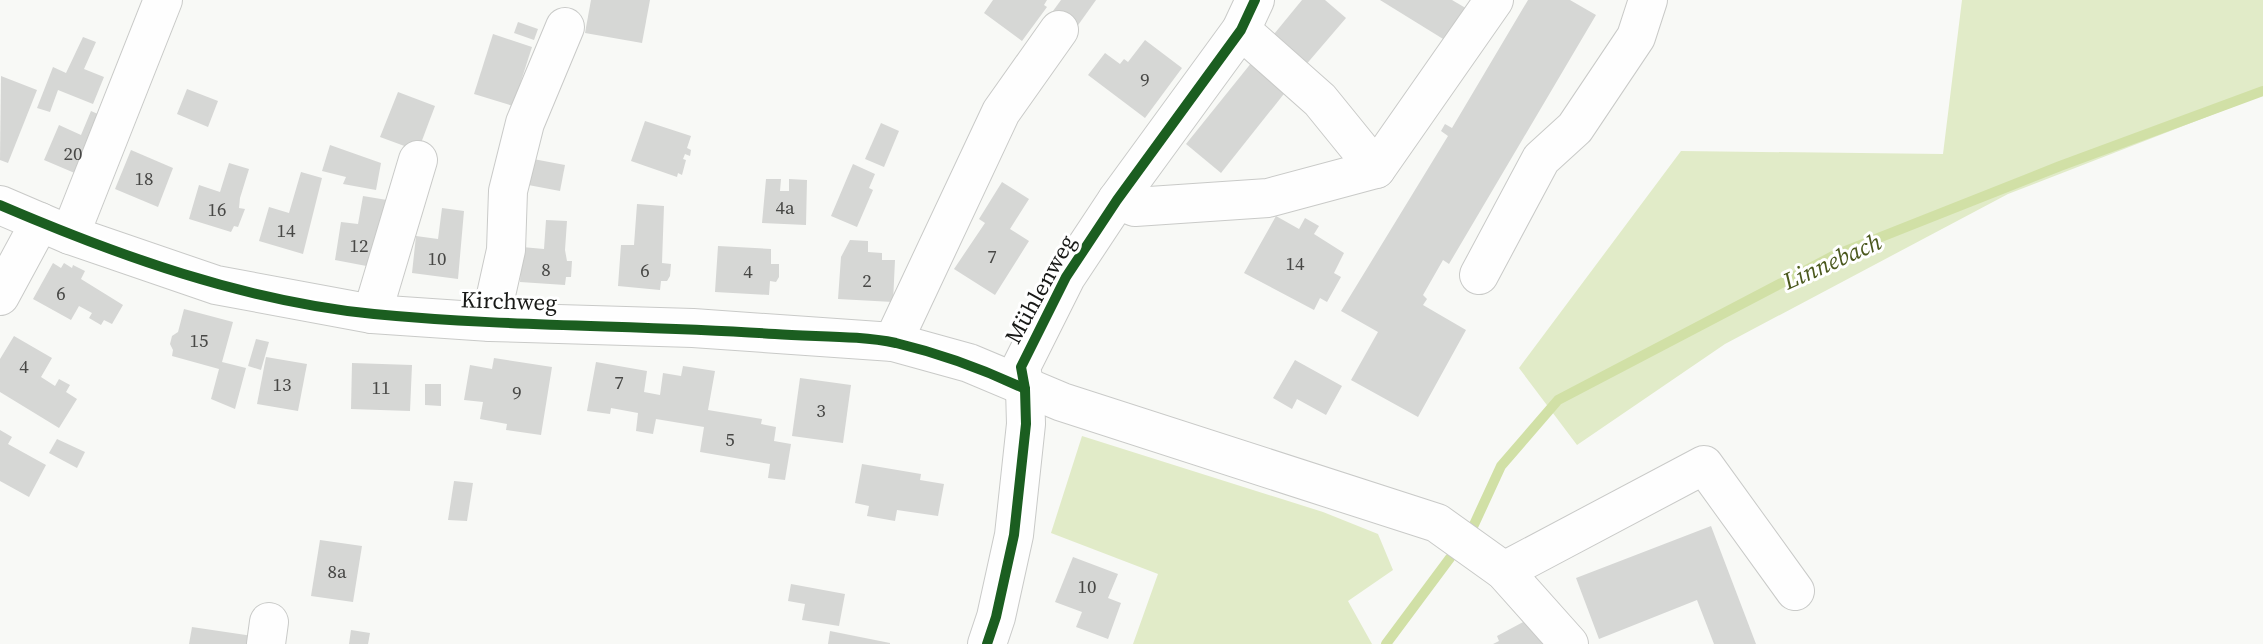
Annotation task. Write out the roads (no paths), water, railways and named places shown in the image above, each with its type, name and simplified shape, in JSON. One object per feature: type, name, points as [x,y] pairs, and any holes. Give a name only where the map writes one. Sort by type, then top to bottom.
[{"type":"street","points":[[0,296],[55,229],[163,0]]},
{"type":"street","points":[[1117,200],[1135,207],[1268,198],[1376,169],[1494,0]]},
{"type":"street","points":[[1479,275],[1541,159],[1576,128],[1636,37],[1648,0]]},
{"type":"street","points":[[1248,15],[1376,169]]},
{"type":"street","name":"Mühlenweg","points":[[987,644],[996,617],[1013,535],[1026,424],[1021,367],[1066,277],[1248,15]]},
{"type":"street","points":[[490,322],[506,250],[508,191],[518,150],[525,123],[565,27]]},
{"type":"street","points":[[893,342],[1001,112],[1059,30]]},
{"type":"street","points":[[372,314],[418,160]]},
{"type":"street","name":"Kirchweg","points":[[0,205],[55,229],[216,285],[372,314],[490,322],[693,328],[893,342],[969,363],[1025,389],[1437,523],[1504,571],[1569,644]]},
{"type":"street","points":[[1504,571],[1704,466],[1795,591]]},
{"type":"waterway","name":"Linnebach","points":[[1472,529],[1501,466],[1558,400],[1833,256],[2060,166],[2263,91]]},
{"type":"waterway","name":"Linnebach","points":[[1386,644],[1450,558]]}]
